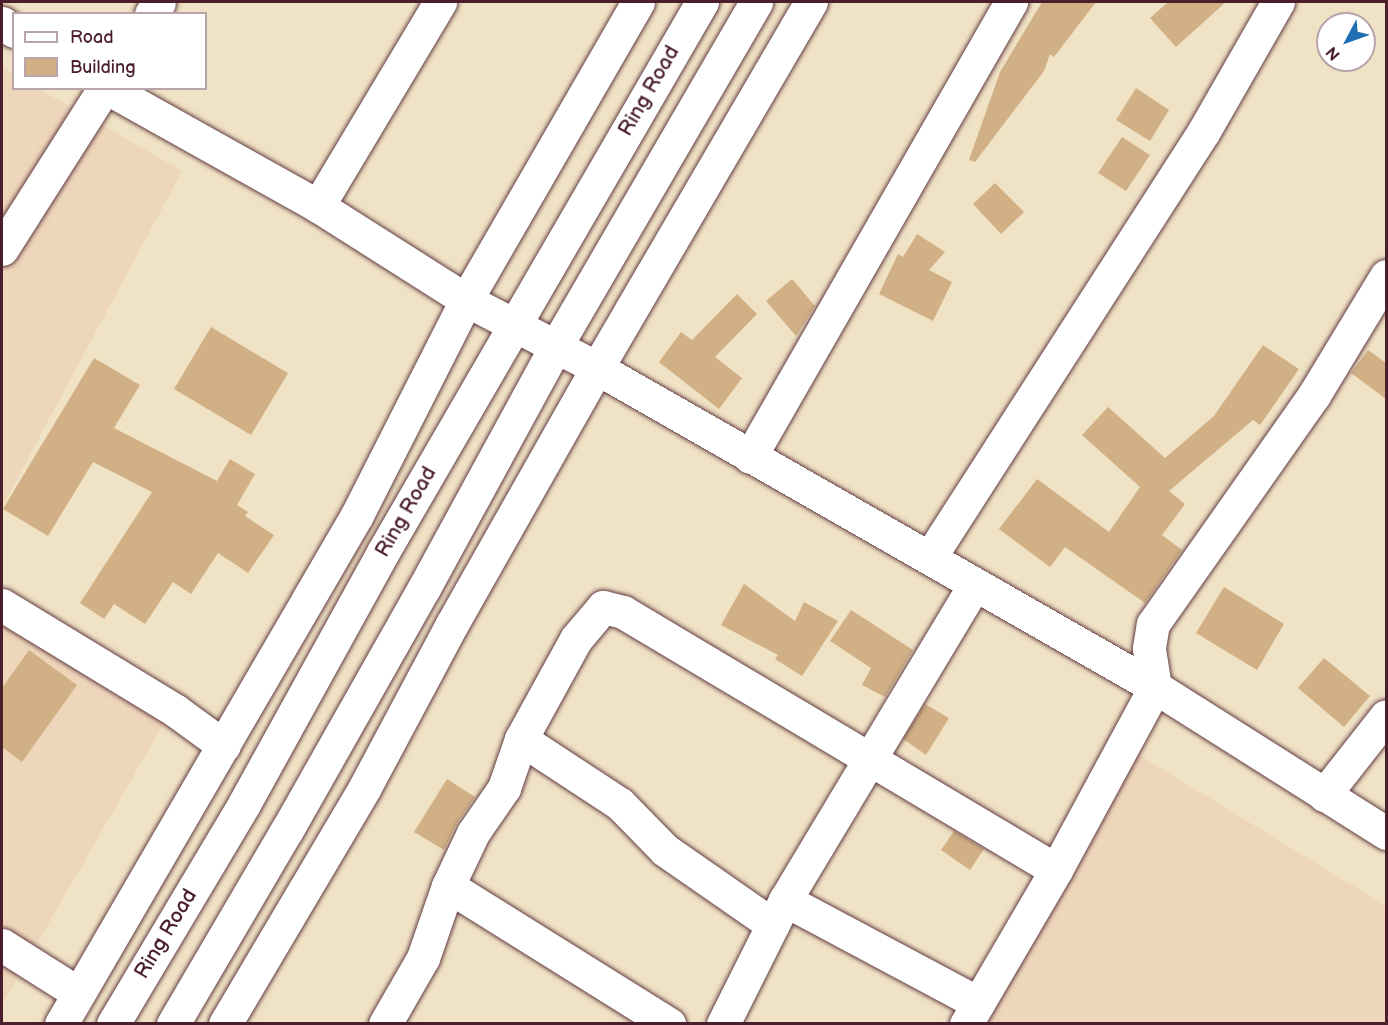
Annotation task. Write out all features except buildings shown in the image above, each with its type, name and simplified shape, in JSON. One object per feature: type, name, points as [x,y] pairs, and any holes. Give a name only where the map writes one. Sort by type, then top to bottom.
[{"type":"main road","points":[[318,206],[440,2]]},
{"type":"main road","points":[[61,1023],[357,515],[466,300],[638,2]]},
{"type":"main road","name":"Ring Road","points":[[113,1023],[244,804],[383,552],[702,2]]},
{"type":"main road","points":[[172,1023],[424,588],[556,346],[756,2]]},
{"type":"main road","points":[[225,1023],[365,787],[452,624],[597,368],[811,2]]},
{"type":"main road","points":[[750,457],[1011,2]]},
{"type":"main road","points":[[930,557],[1204,131],[1278,2]]},
{"type":"main road","points":[[2,249],[105,90]]},
{"type":"main road","points":[[110,90],[318,206],[466,300],[597,368],[1155,687],[1386,833]]},
{"type":"main road","points":[[521,739],[620,804],[665,850],[972,1013],[1056,870],[1155,687],[1149,648],[1153,624],[1314,395],[1386,276]]},
{"type":"main road","points":[[723,1023],[779,912],[974,585]]},
{"type":"main road","points":[[2,605],[176,711],[224,746]]},
{"type":"main road","points":[[385,1023],[423,958],[448,886],[473,833],[504,788],[521,739],[576,639],[603,607],[623,612],[1056,870]]},
{"type":"main road","points":[[1324,795],[1386,716]]},
{"type":"main road","points":[[448,886],[669,1023]]},
{"type":"main road","points":[[2,945],[78,993]]},
{"type":"shaded area","points":[[2,67],[12,73],[12,90],[41,90],[182,171],[2,507]]},
{"type":"shaded area","points":[[2,619],[164,723],[2,1004]]},
{"type":"shaded area","points":[[1111,738],[1386,906],[1386,1023],[949,1024]]}]
